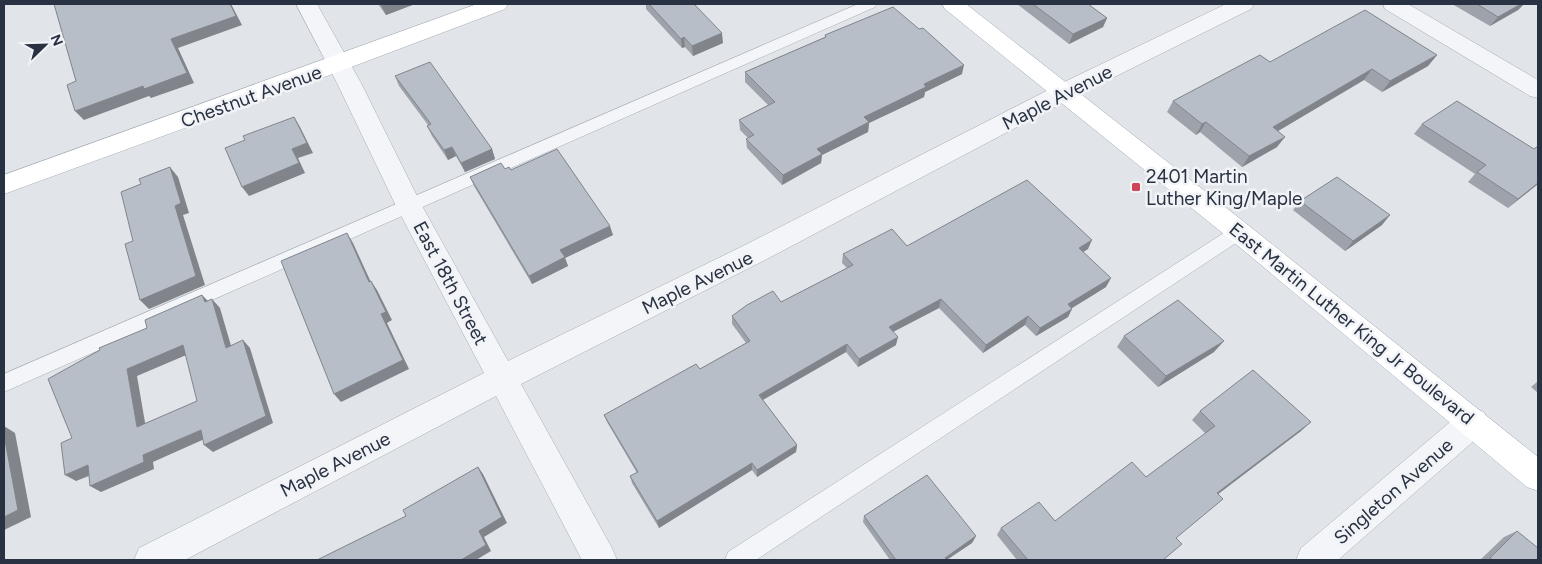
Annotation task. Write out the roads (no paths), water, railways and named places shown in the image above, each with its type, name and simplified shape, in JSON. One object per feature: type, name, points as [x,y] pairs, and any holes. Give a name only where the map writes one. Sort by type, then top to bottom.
[{"type":"main road","name":"Chestnut Avenue","points":[[4,185],[338,64],[497,4]]},
{"type":"main road","name":"East Martin Luther King Jr Boulevard","points":[[953,4],[1239,232],[1538,476]]},
{"type":"street","name":"East 18th Street","points":[[306,4],[409,206],[600,560]]},
{"type":"street","name":"Maple Avenue","points":[[151,560],[502,379],[756,252],[1064,92],[1243,4]]},
{"type":"street","points":[[1393,4],[1538,90]]},
{"type":"street","name":"Singleton Avenue","points":[[1312,560],[1473,422]]},
{"type":"lane","points":[[4,383],[870,4]]},
{"type":"lane","points":[[736,560],[1239,232]]},
{"type":"place","name":"2401 Martin Luther King/Maple","points":[[1136,187]]}]
